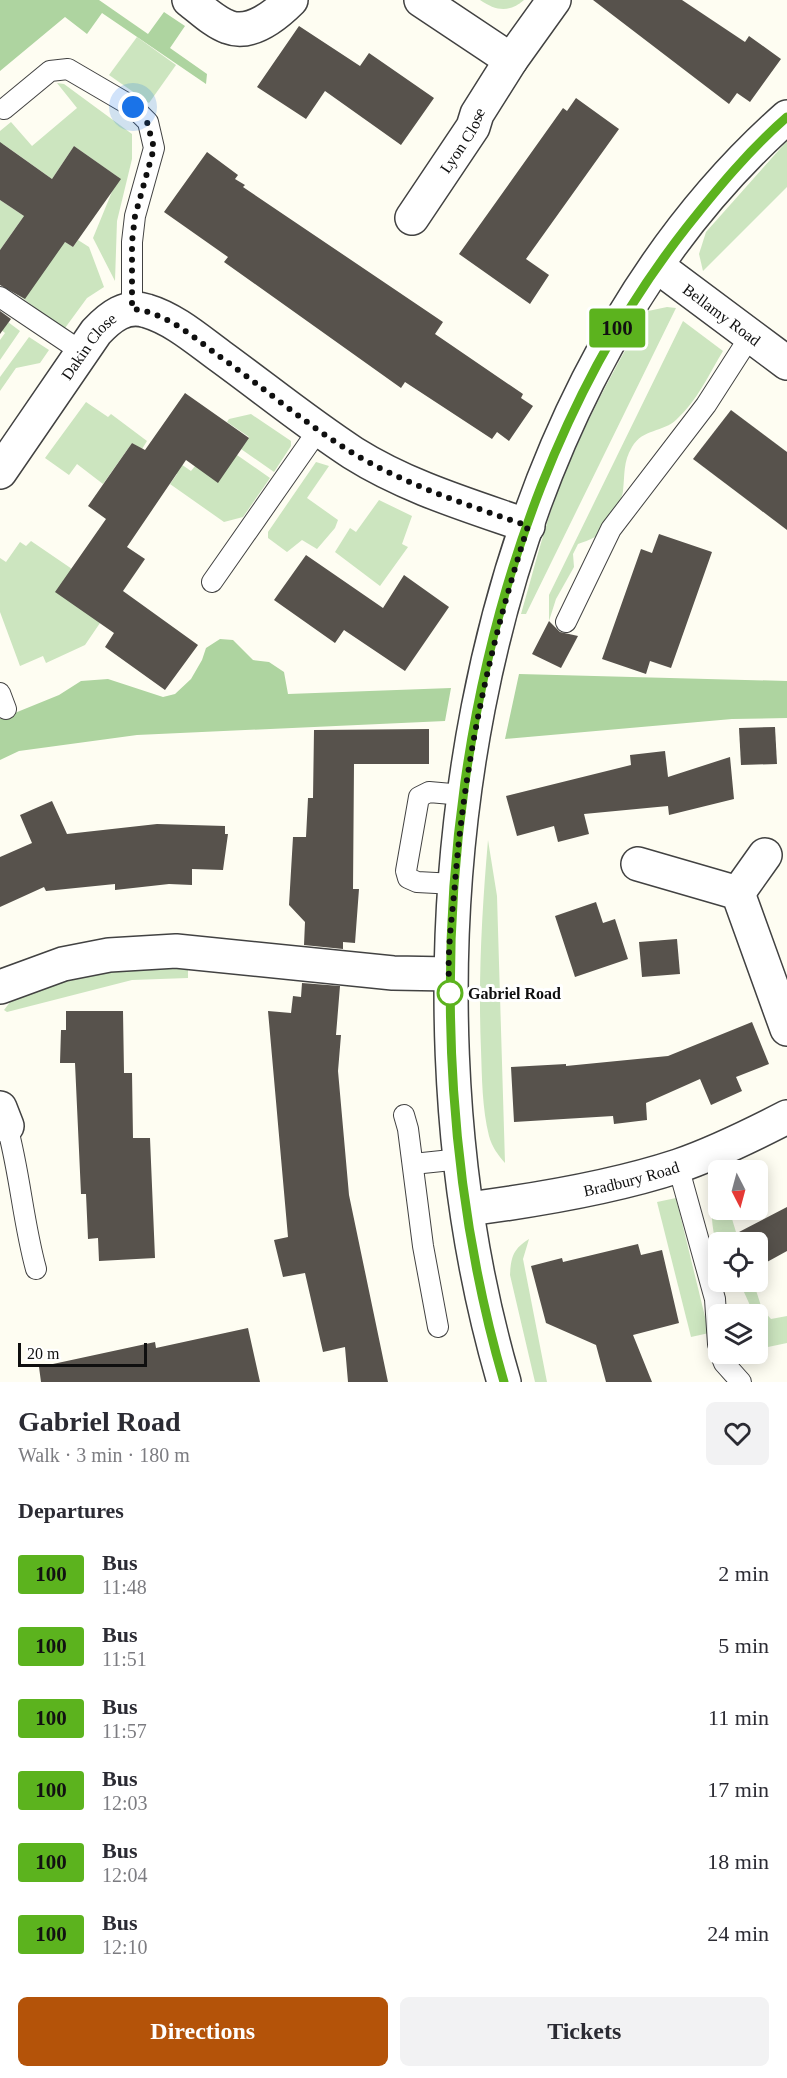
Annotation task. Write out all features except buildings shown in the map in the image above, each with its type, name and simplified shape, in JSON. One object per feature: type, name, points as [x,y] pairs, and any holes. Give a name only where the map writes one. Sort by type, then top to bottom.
[{"type":"street","points":[[189,0],[229,28],[239,28],[249,27],[270,18],[291,0]]},
{"type":"street","points":[[421,0],[511,60]]},
{"type":"street","name":"Lyon Close","points":[[412,219],[473,127],[477,114],[511,60],[554,0]]},
{"type":"street","points":[[504,1382],[482,1296],[461,1159],[454,1089],[450,974],[463,795],[491,650],[528,526],[566,424],[592,371],[657,266],[735,168],[787,117]]},
{"type":"street","name":"Bellamy Road","points":[[657,266],[787,363]]},
{"type":"street","name":"Dakin Close","points":[[0,472],[82,352],[107,320],[120,312],[132,309],[145,310],[178,326],[353,453],[426,492],[528,526]]},
{"type":"street","points":[[738,893],[765,855]]},
{"type":"street","points":[[638,864],[738,893]]},
{"type":"street","points":[[738,893],[787,1029]]},
{"type":"street","points":[[0,987],[63,964],[109,955],[176,951],[393,973],[450,974]]},
{"type":"street","name":"Bradbury Road","points":[[468,1209],[561,1195],[678,1166],[718,1150],[787,1117]]},
{"type":"lane","points":[[4,109],[50,71],[68,69],[133,107],[147,122],[154,148],[135,216],[132,242],[132,309]]},
{"type":"lane","points":[[0,297],[82,352]]},
{"type":"lane","points":[[566,622],[611,529],[699,413],[751,335]]},
{"type":"lane","points":[[212,582],[319,429]]},
{"type":"lane","points":[[455,884],[417,882],[408,878],[405,871],[419,796],[429,792],[463,795]]},
{"type":"lane","points":[[404,1115],[413,1164],[423,1246],[438,1327]]},
{"type":"lane","points":[[3,1117],[17,1164],[28,1239],[36,1269]]},
{"type":"lane","points":[[413,1164],[461,1159]]},
{"type":"lane","points":[[678,1166],[715,1304]]},
{"type":"lane","points":[[724,1364],[741,1382]]},
{"type":"green space","points":[[0,0],[99,0],[148,34],[164,12],[185,26],[170,48],[207,74],[206,84],[102,13],[87,34],[65,17],[0,71]]},
{"type":"green space","points":[[480,0],[524,0],[513,7],[502,9]]},
{"type":"green space","points":[[137,37],[176,65],[149,103],[109,75]]},
{"type":"green space","points":[[57,83],[64,84],[132,134],[132,159],[117,221],[115,281],[93,238],[118,177],[74,146],[52,179],[3,144],[0,148],[0,131],[11,122],[32,146],[77,108]]},
{"type":"green space","points":[[787,141],[787,187],[703,271],[699,254],[706,232]]},
{"type":"green space","points":[[0,200],[24,216],[0,250]]},
{"type":"green space","points":[[78,240],[89,247],[104,287],[87,298],[65,328],[62,328],[0,281],[65,242],[73,247]]},
{"type":"green space","points":[[667,307],[676,308],[526,614],[521,614],[553,506],[588,421],[648,311]]},
{"type":"green space","points":[[0,316],[20,331],[0,360],[0,340],[5,333],[0,329]]},
{"type":"green space","points":[[683,321],[723,351],[684,412],[666,427],[647,433],[632,447],[626,463],[623,491],[619,502],[608,523],[599,534],[578,544],[573,554],[574,567],[556,599],[549,621],[549,595]]},
{"type":"green space","points":[[29,337],[49,350],[40,363],[16,368],[0,391],[0,377]]},
{"type":"green space","points":[[86,402],[108,417],[111,414],[147,441],[142,449],[132,443],[103,484],[77,464],[69,475],[45,458]]},
{"type":"green space","points":[[251,414],[291,441],[291,446],[274,472],[241,449],[249,437],[227,422],[229,419]]},
{"type":"green space","points":[[237,455],[270,478],[243,517],[224,522],[170,484],[177,474],[165,465],[172,458],[191,471],[195,466]]},
{"type":"green space","points":[[316,462],[329,466],[307,498],[338,520],[335,528],[317,549],[302,540],[287,552],[268,538],[268,532]]},
{"type":"green space","points":[[379,500],[412,516],[402,544],[408,547],[380,586],[335,552],[350,528],[356,532]]},
{"type":"green space","points":[[31,541],[72,569],[100,623],[85,645],[46,663],[43,656],[20,666],[0,612],[0,558],[6,562],[20,542],[26,546]]},
{"type":"green space","points":[[220,639],[233,640],[253,660],[269,662],[284,672],[288,694],[451,688],[445,721],[137,735],[19,751],[0,760],[0,719],[59,695],[81,681],[108,679],[163,697],[175,694],[191,679],[206,648]]},
{"type":"green space","points":[[519,674],[787,681],[787,718],[732,719],[505,739]]},
{"type":"green space","points":[[488,840],[497,896],[505,1163],[489,1136],[482,1082],[480,971]]},
{"type":"green space","points":[[188,967],[188,978],[132,980],[7,1012],[4,1010],[14,997],[76,977],[110,970]]},
{"type":"green space","points":[[676,1198],[708,1333],[691,1337],[657,1202]]},
{"type":"green space","points":[[713,1220],[732,1220],[736,1232],[714,1232]]},
{"type":"green space","points":[[529,1239],[523,1259],[547,1382],[535,1382],[510,1275],[514,1254],[519,1246]]},
{"type":"green space","points":[[744,1292],[757,1292],[760,1304],[749,1304]]},
{"type":"green space","points":[[768,1316],[771,1319],[787,1316],[787,1343],[768,1347]]},
{"type":"bus line","name":"100","points":[[504,1382],[482,1296],[468,1209],[455,1101],[449,1008],[459,836],[467,769],[479,702],[508,588],[528,526],[566,424],[592,371],[622,318],[657,266],[696,215],[735,168],[787,117]]},
{"type":"place","name":"Gabriel Road","points":[[450,993]]},
{"type":"route","points":[[133,107],[147,122],[154,148],[135,216],[132,242],[132,309],[145,310],[178,326],[353,453],[389,473],[426,492],[528,526],[491,650],[467,769],[459,836],[450,993]]}]
